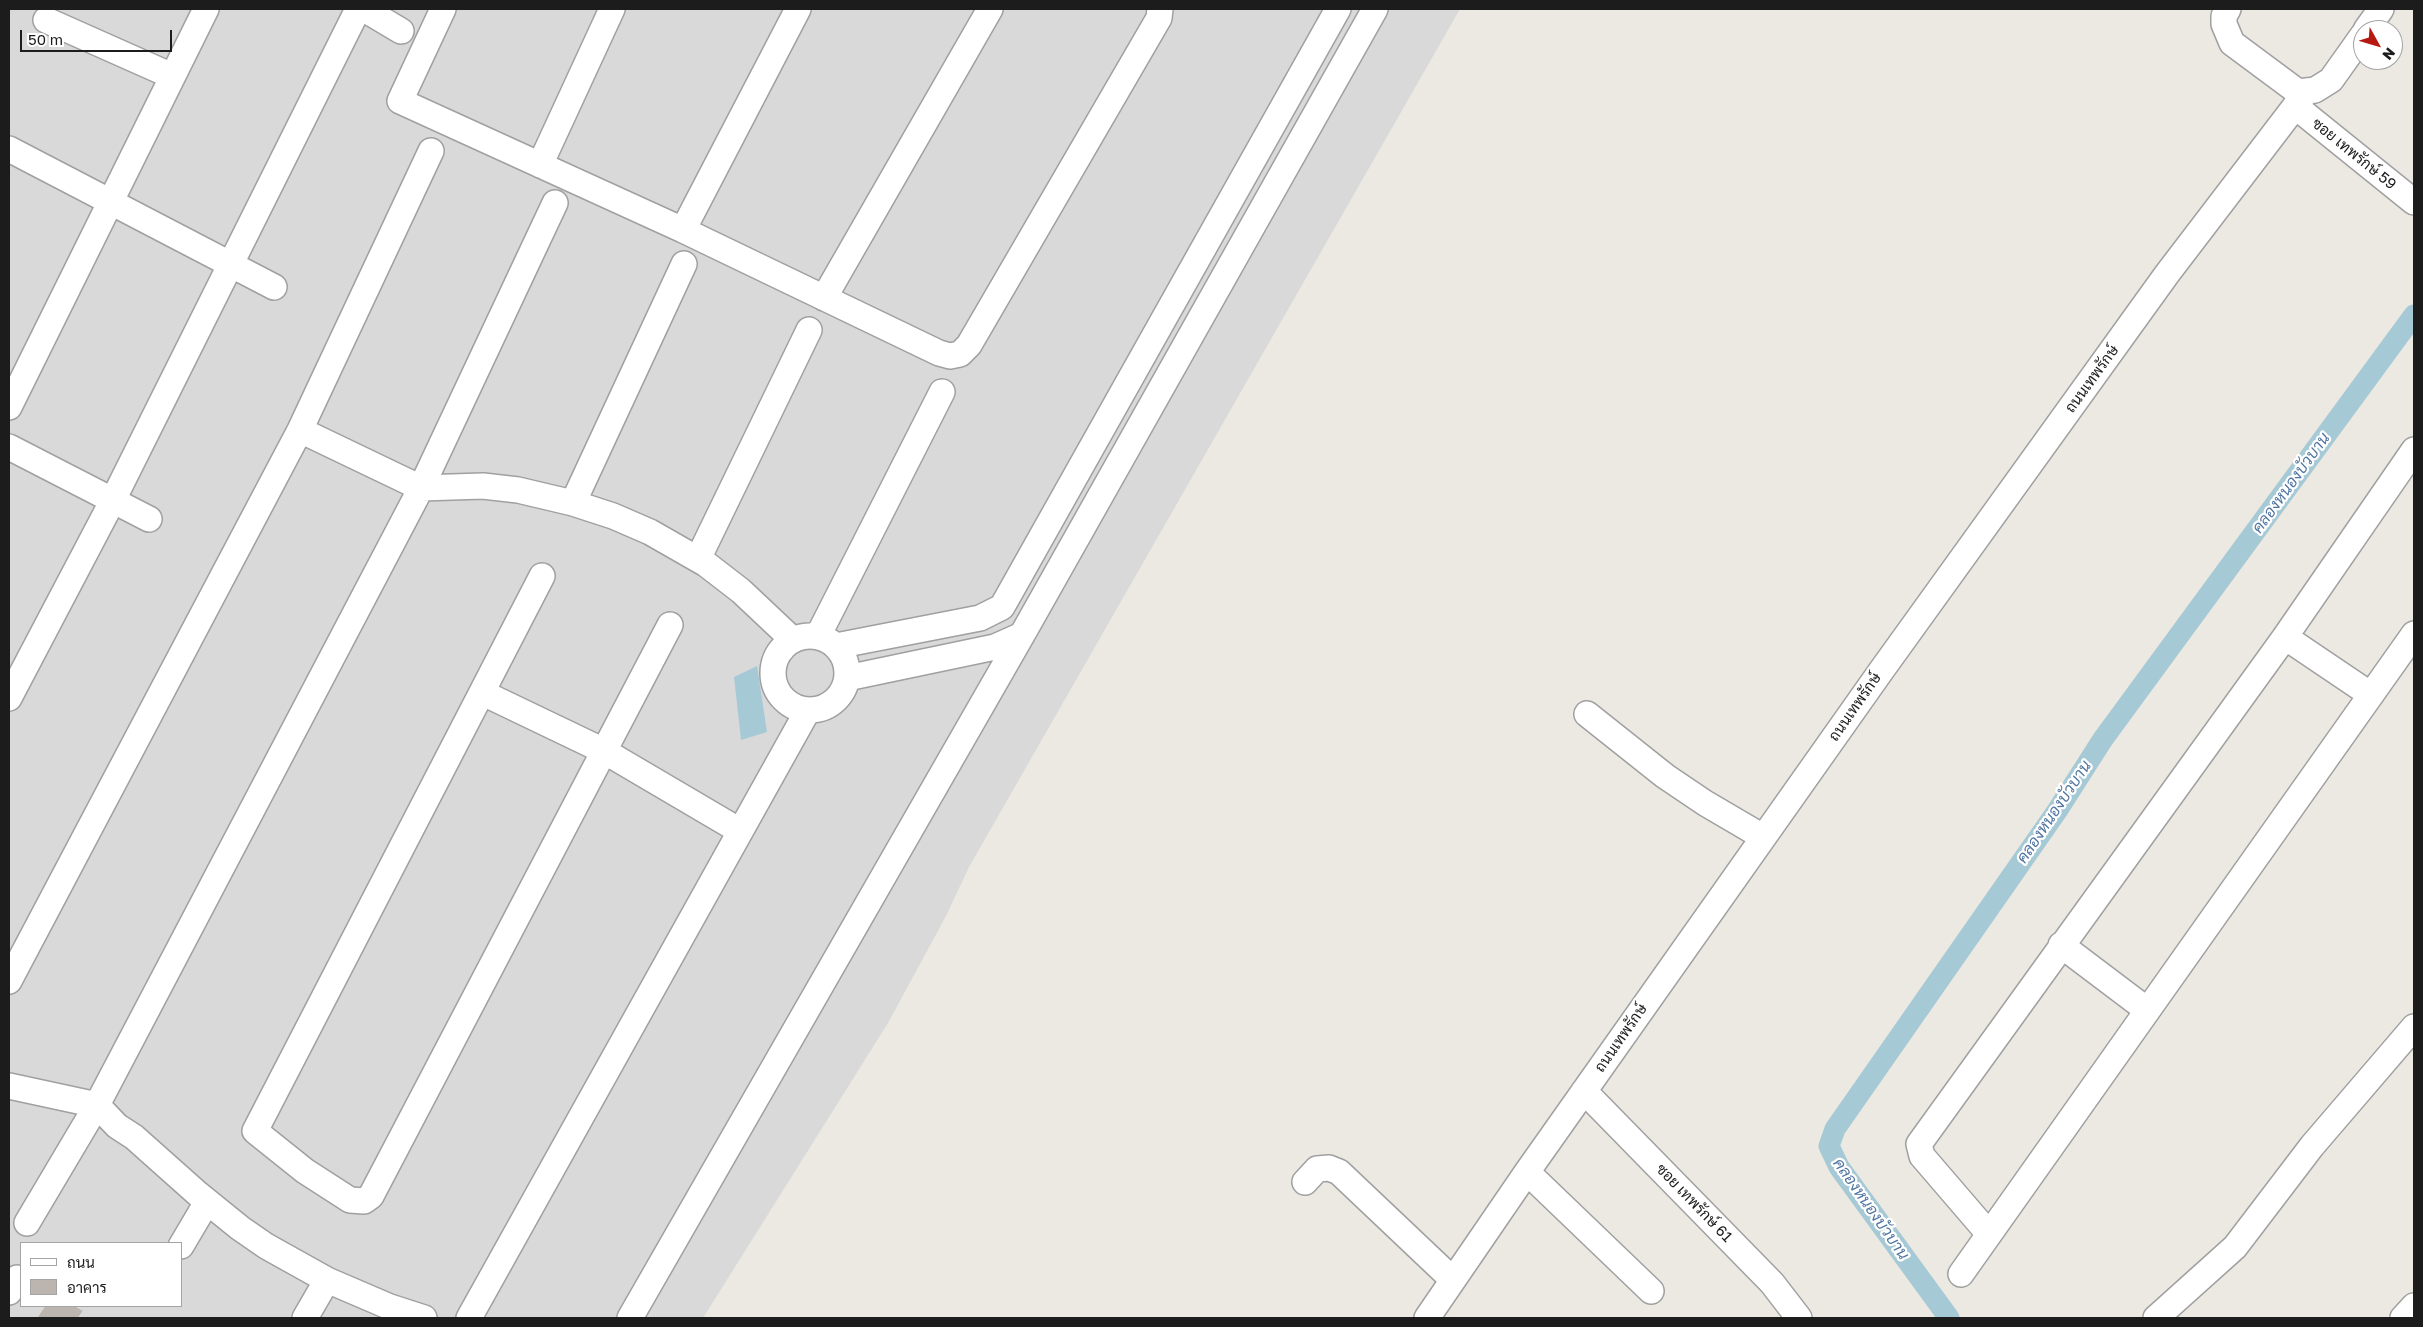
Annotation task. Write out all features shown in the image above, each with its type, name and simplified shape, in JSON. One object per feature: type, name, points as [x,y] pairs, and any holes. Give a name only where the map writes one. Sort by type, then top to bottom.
[{"type":"street","points":[[9,407],[206,9]]},
{"type":"street","points":[[9,698],[113,500],[358,9]]},
{"type":"street","points":[[364,9],[401,31]]},
{"type":"street","points":[[443,9],[400,101],[683,230],[939,353],[950,356],[960,354],[969,345],[1159,18],[1160,9]]},
{"type":"street","points":[[540,165],[612,9]]},
{"type":"street","points":[[683,230],[798,9]]},
{"type":"street","points":[[824,298],[990,9]]},
{"type":"street","points":[[827,641],[845,660],[847,678],[839,696],[830,704],[820,709],[808,710],[796,707],[786,701],[779,692],[774,681],[773,670],[776,658],[783,648],[793,640],[805,636],[827,641],[980,618],[1002,607],[1338,9]]},
{"type":"street","points":[[2210,9],[2235,46],[2294,90],[2300,99]]},
{"type":"street","points":[[2227,36],[2224,20],[2228,9]]},
{"type":"street","points":[[2373,20],[2381,9]]},
{"type":"street","points":[[630,1318],[1022,635],[1366,12]]},
{"type":"street","points":[[46,20],[172,76]]},
{"type":"street","name":"ถนนเทพรักษ์","points":[[1427,1318],[1527,1172],[1763,837],[2162,282],[2300,99],[2331,80],[2353,49]]},
{"type":"street","name":"ซอย เทพรักษ์ 59","points":[[2300,99],[2414,202]]},
{"type":"street","points":[[9,149],[274,287]]},
{"type":"street","points":[[9,982],[300,430],[431,150]]},
{"type":"street","points":[[26,1223],[97,1105],[421,488],[555,204]]},
{"type":"street","points":[[573,503],[684,264]]},
{"type":"street","points":[[698,559],[809,330]]},
{"type":"street","points":[[827,641],[942,392]]},
{"type":"street","points":[[300,430],[421,488],[483,486],[518,490],[573,503],[635,525],[698,559],[742,591],[793,640]]},
{"type":"street","points":[[9,447],[149,519]]},
{"type":"street","points":[[1989,1234],[1922,1156],[1919,1144],[2285,637],[2414,450]]},
{"type":"street","points":[[542,576],[255,1131],[305,1171],[350,1200],[364,1202],[372,1196],[670,626]]},
{"type":"street","points":[[1002,607],[1022,635]]},
{"type":"street","points":[[1961,1274],[2414,634]]},
{"type":"street","points":[[847,678],[995,647],[1022,635]]},
{"type":"street","points":[[2285,637],[2371,695]]},
{"type":"street","points":[[483,693],[604,751],[740,831]]},
{"type":"street","points":[[469,1318],[808,710]]},
{"type":"street","points":[[1587,714],[1665,776],[1705,804],[1763,837]]},
{"type":"street","points":[[2061,945],[2148,1010]]},
{"type":"street","points":[[2156,1318],[2235,1247],[2312,1146],[2414,1027]]},
{"type":"street","points":[[9,1086],[97,1105],[118,1126],[208,1202],[260,1241],[327,1280],[390,1307],[424,1318]]},
{"type":"street","name":"ซอย เทพรักษ์ 61","points":[[1584,1091],[1772,1283],[1799,1318]]},
{"type":"street","points":[[1305,1182],[1317,1169],[1329,1168],[1339,1172],[1453,1280]]},
{"type":"street","points":[[1527,1172],[1651,1291]]},
{"type":"street","points":[[182,1244],[208,1202]]},
{"type":"street","points":[[305,1318],[327,1280]]},
{"type":"street","points":[[2403,1318],[2414,1306]]},
{"type":"shaded area","points":[[9,9],[1460,9],[969,867],[946,916],[888,1023],[703,1318],[9,1318]]},
{"type":"water","points":[[757,666],[767,732],[741,740],[734,677]]},
{"type":"building","points":[[45,1307],[75,1307],[82,1311],[77,1318],[38,1318]]},
{"type":"waterway","name":"คลองหนองบัวบาน","points":[[1949,1318],[1839,1167],[1829,1146],[1835,1129],[2057,811],[2103,739],[2414,315]]}]
